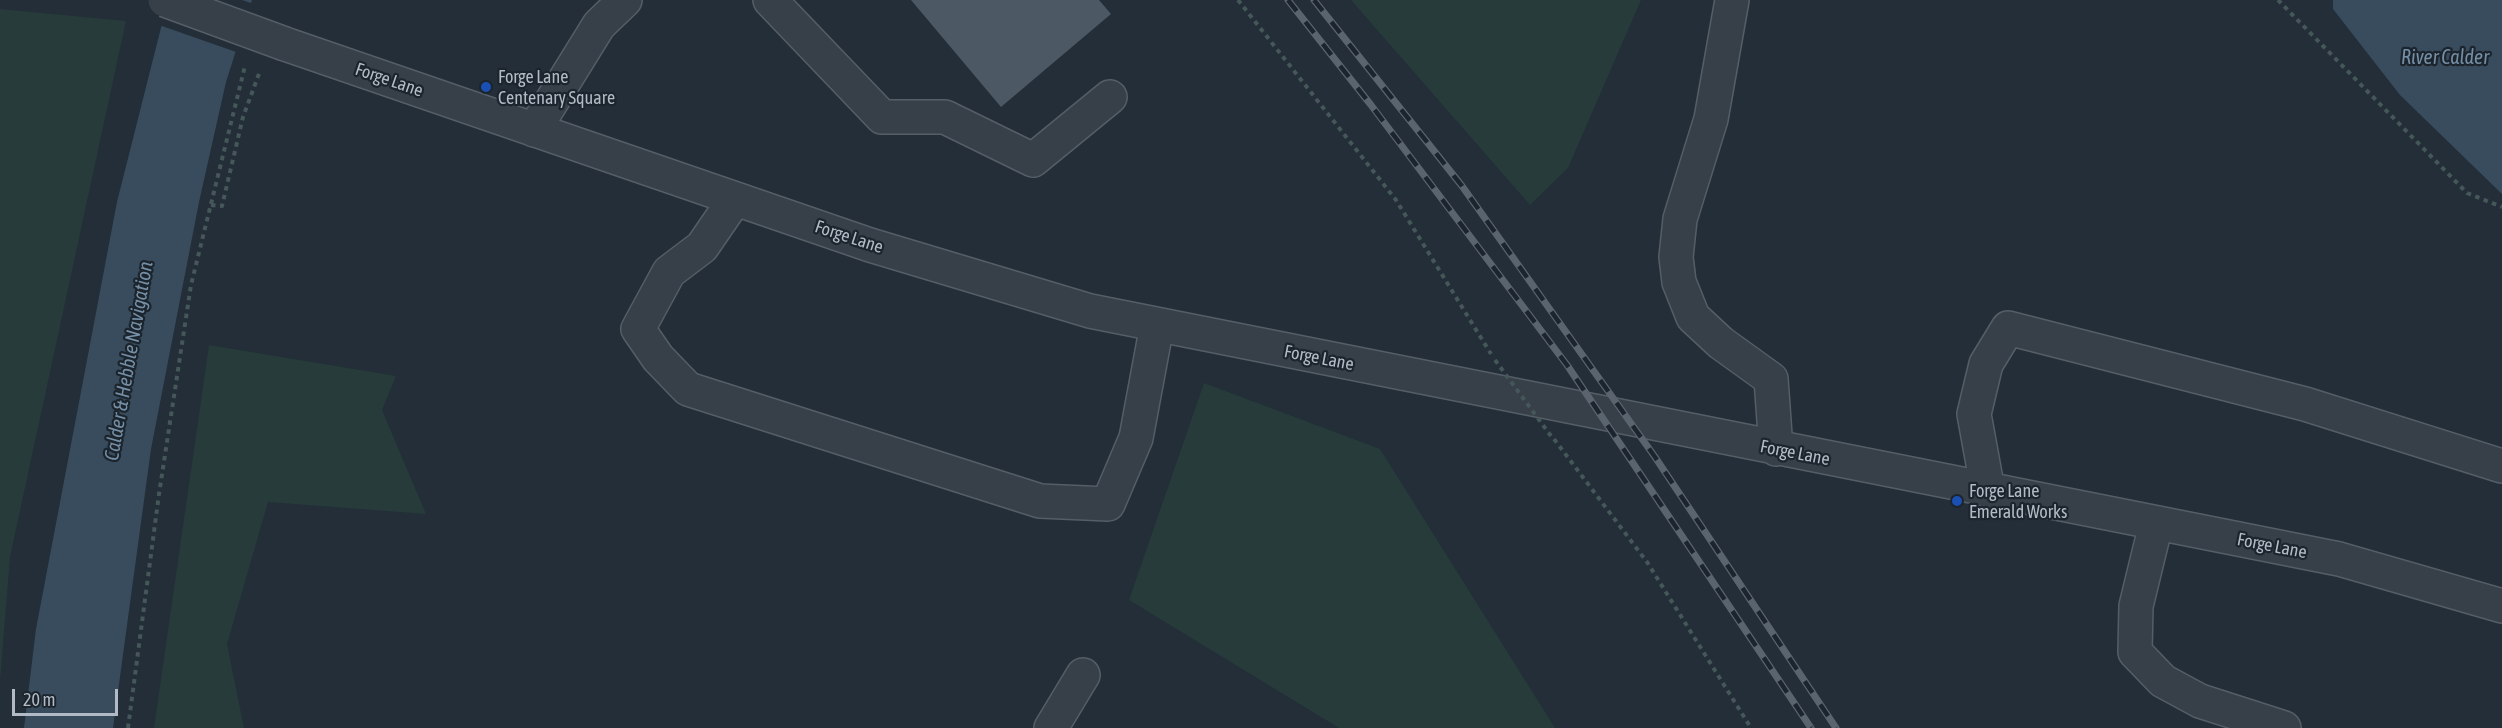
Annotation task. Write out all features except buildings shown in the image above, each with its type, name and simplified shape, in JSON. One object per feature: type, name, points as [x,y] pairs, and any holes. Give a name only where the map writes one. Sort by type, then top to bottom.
[{"type":"street","name":"Forge Lane","points":[[165,0],[274,53],[534,130],[870,244],[1079,308],[1776,449],[2339,559],[2502,606]]},
{"type":"street","points":[[534,130],[599,25],[625,0]]},
{"type":"street","points":[[770,0],[882,117],[945,117],[1033,160],[1110,97]]},
{"type":"street","points":[[1732,0],[1711,119],[1680,219],[1676,257],[1679,282],[1693,317],[1721,343],[1771,379],[1776,449]]},
{"type":"street","points":[[735,199],[702,247],[669,272],[638,329],[658,358],[688,389],[1040,501],[1108,504],[1136,438],[1157,325]]},
{"type":"street","points":[[1988,491],[1974,414],[1986,364],[2008,328],[2305,404],[2502,466]]},
{"type":"street","points":[[2156,524],[2136,606],[2135,652],[2163,681],[2200,701],[2284,728]]},
{"type":"street","points":[[1051,728],[1083,675]]},
{"type":"path","points":[[1238,0],[1396,200],[1495,360],[1647,562],[1751,728]]},
{"type":"path","points":[[2278,0],[2468,193],[2502,207]]},
{"type":"path","points":[[210,205],[222,206],[243,117],[274,53]]},
{"type":"path","points":[[128,728],[159,494],[191,285],[246,65]]},
{"type":"green space","points":[[1351,0],[1641,0],[1568,168],[1530,205]]},
{"type":"green space","points":[[0,9],[126,21],[10,557],[0,681]]},
{"type":"green space","points":[[209,345],[396,376],[382,410],[426,514],[268,502],[227,644],[244,728],[154,728]]},
{"type":"green space","points":[[1204,383],[1380,449],[1555,728],[1339,728],[1129,600]]},
{"type":"water","name":"Calder & Hebble Navigation","points":[[168,0],[252,0],[226,82],[199,202],[151,449],[113,728],[24,728],[36,629],[117,202]]},
{"type":"water","name":"River Calder","points":[[2333,0],[2502,0],[2502,194],[2400,95],[2333,9]]},
{"type":"pier","points":[[165,0],[242,0],[254,4],[239,53],[159,25]]},
{"type":"railway","points":[[1288,0],[1371,105],[1567,365],[1811,728]]},
{"type":"railway","points":[[1314,0],[1462,186],[1655,457],[1836,728]]},
{"type":"place","name":"Forge Lane Centenary Square","points":[[486,87]]},
{"type":"place","name":"Forge Lane Emerald Works","points":[[1957,501]]}]
